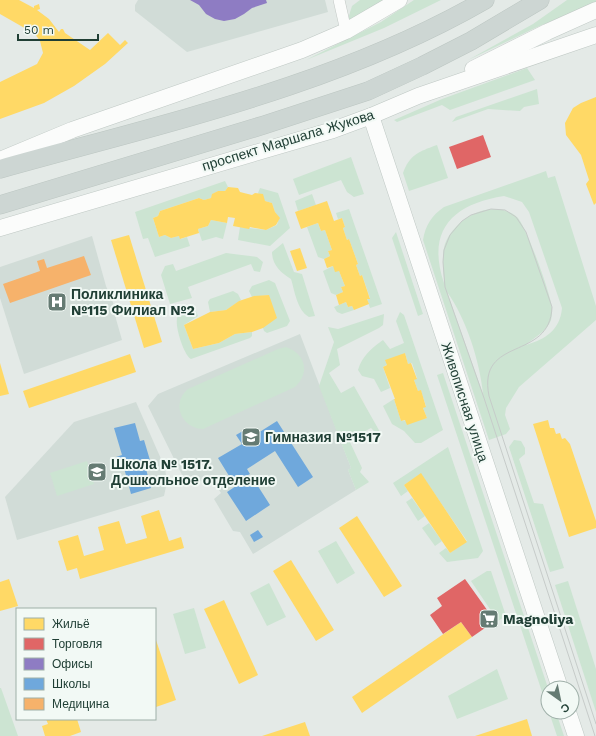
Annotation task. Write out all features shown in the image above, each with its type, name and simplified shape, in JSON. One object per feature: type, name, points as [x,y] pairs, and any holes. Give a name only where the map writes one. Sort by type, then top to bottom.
[{"type":"main road","points":[[0,160],[72,130],[302,50],[346,32],[399,0]]},
{"type":"main road","points":[[0,169],[262,94],[354,63],[409,40],[485,0]]},
{"type":"main road","name":"проспект Маршала Жукова","points":[[0,205],[264,125],[368,90],[422,66],[471,41],[540,0]]},
{"type":"main road","points":[[418,96],[546,32],[596,10]]},
{"type":"main road","name":"проспект Маршала Жукова","points":[[0,228],[333,130],[418,96],[596,35]]},
{"type":"main road","name":"Живописная улица","points":[[371,116],[557,680]]},
{"type":"main road","points":[[571,720],[576,736]]},
{"type":"street","points":[[338,0],[346,32]]},
{"type":"shaded area","points":[[138,0],[325,0],[328,12],[187,52],[135,11],[135,5]]},
{"type":"shaded area","name":"Поликлиника №115 Филиал №2","points":[[92,236],[106,286],[114,305],[122,340],[24,374],[0,298],[0,267]]},
{"type":"shaded area","name":"Гимназия №1517","points":[[300,334],[351,468],[348,470],[356,490],[253,554],[240,532],[233,531],[214,499],[221,493],[217,487],[182,475],[148,406],[158,394]]},
{"type":"shaded area","name":"Школа № 1517. Дошкольное отделение","points":[[136,402],[165,468],[167,482],[164,496],[17,540],[5,497],[74,422]]},
{"type":"green space","points":[[360,0],[384,0],[351,20],[348,19],[352,6]]},
{"type":"green space","points":[[414,0],[441,0],[384,28],[306,60],[381,22]]},
{"type":"green space","points":[[567,0],[596,0],[596,2],[535,28],[468,60],[533,24]]},
{"type":"green space","points":[[527,68],[535,80],[450,110],[442,105],[397,122],[394,120],[442,99]]},
{"type":"green space","points":[[537,89],[539,104],[524,107],[520,111],[488,109],[452,122],[456,117]]},
{"type":"green space","points":[[437,145],[448,178],[409,191],[403,173],[408,162],[416,154]]},
{"type":"green space","points":[[351,157],[364,194],[354,197],[347,192],[341,180],[299,195],[293,179]]},
{"type":"green space","points":[[546,171],[548,178],[555,176],[596,306],[596,320],[519,387],[506,408],[505,415],[510,429],[506,434],[489,440],[423,240],[425,230],[430,221],[444,207]],"holes":[[[504,196],[522,202],[529,212],[562,308],[561,316],[555,328],[540,340],[526,345],[547,328],[551,318],[552,308],[538,261],[526,233],[517,217],[507,211],[497,209],[486,210],[466,218],[450,234],[445,244],[443,259],[444,283],[439,264],[439,248],[442,234],[448,223],[458,213],[471,206],[486,200]],[[447,292],[460,314],[471,341],[479,368],[483,394]]]},
{"type":"green space","points":[[225,181],[228,187],[225,191],[218,191],[213,194],[211,198],[204,200],[199,198],[160,211],[158,216],[153,218],[159,237],[165,235],[171,238],[179,236],[181,239],[187,237],[190,246],[155,257],[148,238],[143,239],[135,212]]},
{"type":"green space","points":[[260,188],[278,193],[290,228],[270,246],[238,240],[240,227],[266,230],[277,225],[279,218],[272,203],[265,201],[258,193]]},
{"type":"green space","points":[[312,194],[316,205],[298,211],[295,201]]},
{"type":"green space","points":[[349,209],[382,304],[370,308],[367,299],[370,298],[362,275],[360,276],[356,265],[358,264],[349,239],[347,240],[343,228],[345,227],[342,218],[338,219],[336,213]]},
{"type":"green space","points":[[211,220],[227,223],[223,239],[216,237],[202,241],[198,229],[208,226]]},
{"type":"green space","points":[[318,223],[321,231],[325,230],[332,250],[328,251],[330,256],[324,259],[318,257],[307,227]]},
{"type":"green space","points":[[396,232],[423,314],[418,316],[392,238]]},
{"type":"green space","points":[[283,243],[294,272],[302,274],[315,316],[309,317],[305,314],[297,300],[291,279],[275,265],[272,252]]},
{"type":"green space","points":[[226,253],[257,257],[263,262],[260,272],[254,271],[251,264],[188,287],[192,298],[170,304],[161,275],[165,266],[173,264],[176,271]]},
{"type":"green space","points":[[333,266],[339,271],[345,286],[341,287],[343,292],[336,295],[331,293],[323,271]]},
{"type":"green space","points":[[269,280],[275,283],[290,321],[287,326],[267,333],[263,328],[269,295],[252,297],[249,291],[252,286]]},
{"type":"green space","points":[[233,291],[238,294],[241,300],[226,310],[210,312],[208,302],[210,299]]},
{"type":"green space","points":[[346,302],[348,307],[352,306],[354,310],[342,314],[337,312],[334,307]]},
{"type":"green space","points":[[194,307],[198,316],[184,325],[193,349],[219,343],[235,334],[252,332],[252,336],[191,359],[188,357],[182,346],[178,331],[177,319],[181,313]]},
{"type":"green space","points":[[400,312],[404,315],[443,430],[421,443],[415,443],[404,431],[392,424],[383,406],[394,399],[401,421],[427,418],[423,408],[426,406],[421,391],[418,391],[414,380],[417,378],[412,363],[408,364],[405,353],[383,367],[390,388],[381,392],[374,379],[362,376],[358,370],[365,356],[371,349],[383,340],[390,349],[404,343],[396,321]]},
{"type":"green space","points":[[384,314],[383,325],[379,328],[337,349],[340,365],[329,373],[341,393],[354,386],[380,432],[376,433],[371,428],[349,440],[362,468],[360,472],[369,482],[356,490],[348,470],[351,468],[319,386],[334,342],[328,327],[338,329]]},
{"type":"green space","points":[[286,347],[298,354],[304,364],[303,376],[295,387],[203,429],[195,428],[184,420],[179,408],[180,401],[188,389],[278,349]]},
{"type":"green space","points":[[443,373],[545,680],[540,680],[540,686],[437,375]]},
{"type":"green space","points":[[514,440],[521,441],[525,448],[525,454],[519,459],[534,503],[543,504],[564,568],[550,572],[509,447]]},
{"type":"green space","points":[[448,447],[483,551],[478,558],[447,562],[439,553],[446,548],[450,553],[467,541],[421,474],[404,485],[408,491],[401,496],[393,483]]},
{"type":"green space","points":[[87,461],[94,484],[57,496],[50,473]]},
{"type":"green space","points":[[412,498],[425,516],[418,521],[406,502]]},
{"type":"green space","points":[[429,523],[442,541],[435,546],[422,528]]},
{"type":"green space","points":[[336,541],[355,573],[337,584],[318,551]]},
{"type":"green space","points":[[487,571],[491,571],[505,613],[504,617],[498,621],[471,581]]},
{"type":"green space","points":[[568,581],[596,669],[596,712],[555,585]]},
{"type":"green space","points":[[269,583],[286,617],[267,626],[250,593]]},
{"type":"green space","points":[[194,608],[206,648],[185,654],[173,614]]},
{"type":"green space","points":[[497,669],[508,699],[457,719],[448,696]]},
{"type":"green space","points":[[1,688],[18,736],[0,736]]},
{"type":"green space","points":[[552,720],[559,720],[564,736],[557,736]]},
{"type":"building: Жильё","points":[[0,0],[19,0],[34,8],[34,6],[39,4],[40,9],[37,10],[49,19],[59,32],[63,29],[65,33],[90,50],[108,33],[120,45],[125,40],[128,43],[105,64],[74,86],[44,103],[0,119],[0,82],[37,64],[43,53],[40,41],[35,34],[0,14]]},
{"type":"building: Жильё","points":[[596,97],[596,203],[594,205],[586,184],[589,180],[581,155],[566,135],[565,123],[573,108]]},
{"type":"building: Жильё","points":[[228,187],[238,188],[240,192],[252,195],[255,193],[263,194],[265,201],[272,203],[275,212],[280,218],[276,225],[266,230],[250,227],[249,229],[233,226],[235,218],[228,217],[227,223],[211,220],[208,226],[198,229],[199,233],[180,239],[179,236],[171,238],[165,235],[159,237],[153,218],[158,216],[160,211],[199,198],[204,200],[211,198],[212,194],[218,191],[225,191]]},
{"type":"building: Жильё","points":[[327,201],[334,221],[342,218],[345,227],[343,228],[347,240],[349,239],[358,264],[356,265],[360,276],[362,275],[370,299],[367,299],[369,304],[354,310],[352,306],[348,307],[346,302],[339,305],[336,295],[343,292],[341,287],[345,286],[339,271],[335,272],[333,266],[327,268],[324,259],[330,256],[328,251],[332,250],[325,230],[321,231],[318,223],[301,229],[295,212]]},
{"type":"building: Жильё","points":[[129,235],[162,342],[144,348],[111,240]]},
{"type":"building: Жильё","points":[[300,248],[307,268],[297,271],[290,251]]},
{"type":"building: Жильё","points":[[269,295],[277,318],[263,328],[252,332],[235,334],[219,343],[193,349],[184,325],[210,312],[226,310],[239,301],[254,296]]},
{"type":"building: Жильё","points":[[405,353],[408,364],[411,363],[417,379],[414,380],[418,391],[421,390],[426,407],[423,408],[427,418],[407,425],[405,420],[401,421],[395,399],[383,367],[387,365],[385,360]]},
{"type":"building: Жильё","points":[[130,354],[136,372],[29,408],[23,391]]},
{"type":"building: Жильё","points":[[0,363],[9,394],[0,396]]},
{"type":"building: Жильё","points":[[548,420],[550,428],[554,428],[556,434],[560,433],[562,439],[565,438],[570,444],[596,521],[596,528],[569,537],[533,424]]},
{"type":"building: Жильё","points":[[421,473],[467,542],[450,553],[404,485]]},
{"type":"building: Жильё","points":[[159,510],[169,541],[181,537],[184,548],[80,579],[77,568],[67,571],[58,541],[78,535],[84,556],[104,550],[98,527],[119,521],[126,544],[147,538],[141,516]]},
{"type":"building: Жильё","points":[[357,516],[402,586],[384,597],[339,528]]},
{"type":"building: Жильё","points":[[291,560],[334,630],[316,641],[273,571]]},
{"type":"building: Жильё","points":[[9,579],[18,606],[0,611],[0,582]]},
{"type":"building: Жильё","points":[[224,600],[258,675],[239,684],[204,609]]},
{"type":"building: Жильё","points":[[461,622],[472,637],[362,713],[352,697]]},
{"type":"building: Жильё","points":[[156,640],[176,700],[156,707]]},
{"type":"building: Жильё","points":[[527,719],[532,736],[475,736]]},
{"type":"building: Жильё","points":[[46,720],[77,720],[81,732],[70,736],[45,736],[42,726],[48,724]]},
{"type":"building: Жильё","points":[[305,722],[310,736],[262,736]]},
{"type":"building: Торговля","points":[[483,135],[491,157],[457,169],[449,147]]},
{"type":"building: Торговля","points":[[465,579],[495,621],[472,637],[461,622],[443,634],[430,615],[442,606],[437,598]]},
{"type":"building: Офисы","points":[[190,0],[266,0],[267,3],[252,8],[235,19],[224,21],[215,19],[206,14],[199,5]]},
{"type":"building: Школы","points":[[277,421],[313,477],[298,487],[275,451],[247,469],[250,474],[248,475],[250,478],[252,477],[270,505],[246,521],[227,492],[245,480],[244,478],[234,484],[218,458],[242,444],[236,435],[248,428],[253,436]]},
{"type":"building: Школы","points":[[135,423],[140,441],[144,440],[152,467],[146,469],[151,488],[131,494],[124,468],[120,469],[116,457],[122,455],[114,428]]},
{"type":"building: Школы","points":[[258,530],[263,537],[254,542],[250,535]]},
{"type":"building: Медицина","points":[[84,256],[91,275],[10,303],[3,284],[40,271],[37,261],[44,259],[47,268]]},
{"type":"tram line","points":[[595,736],[484,398],[445,287],[443,262],[444,250],[450,235],[462,221],[471,215],[491,209],[505,210],[516,217],[526,232],[552,307],[548,324],[540,336],[503,356],[494,364],[488,377],[489,396],[596,724]]},
{"type":"place","name":"Поликлиника №115 Филиал №2","points":[[57,302]]},
{"type":"place","name":"Гимназия №1517","points":[[251,437]]},
{"type":"place","name":"Школа № 1517. Дошкольное отделение","points":[[97,472]]},
{"type":"place","name":"Magnoliya","points":[[489,619]]}]
